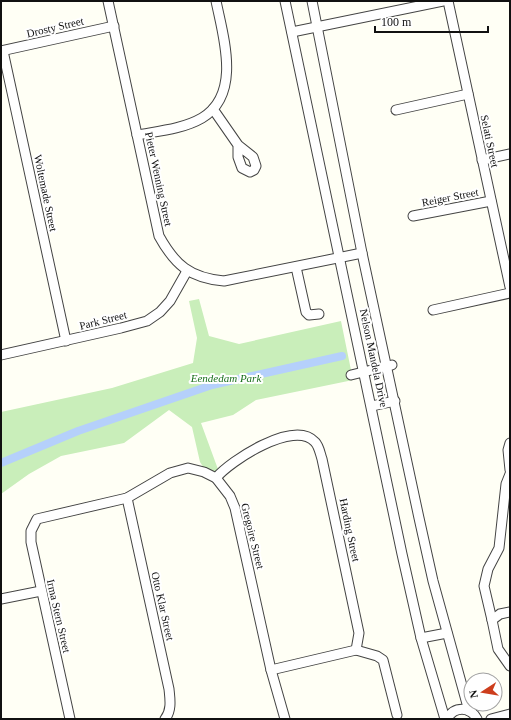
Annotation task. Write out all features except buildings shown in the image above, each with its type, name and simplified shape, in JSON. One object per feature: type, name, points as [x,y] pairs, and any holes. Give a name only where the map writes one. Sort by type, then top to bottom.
[{"type":"street","name":"Pieter Wenning Street","points":[[108,1],[159,236],[165,247],[187,271],[208,279],[224,280],[362,253]]},
{"type":"street","points":[[138,135],[186,125],[202,118],[213,109],[223,91],[228,70],[216,1]]},
{"type":"street","name":"Nelson Mandela Drive","points":[[285,1],[422,638],[446,719]]},
{"type":"street","name":"Nelson Mandela Drive","points":[[312,1],[362,253],[391,366],[395,401],[420,525],[463,690]]},
{"type":"street","points":[[292,32],[443,1]]},
{"type":"street","name":"Selati Street","points":[[448,1],[510,287]]},
{"type":"street","name":"Drosty Street","points":[[2,51],[114,26]]},
{"type":"street","name":"Woltemade Street","points":[[2,51],[66,341]]},
{"type":"street","points":[[396,110],[468,94]]},
{"type":"street","points":[[213,109],[238,145]]},
{"type":"street","points":[[482,160],[510,154]]},
{"type":"street","name":"Reiger Street","points":[[413,216],[491,201]]},
{"type":"street","points":[[296,267],[306,312],[309,315],[319,314]]},
{"type":"street","name":"Park Street","points":[[1,355],[66,341],[148,320],[160,312],[170,301],[187,271]]},
{"type":"street","points":[[433,310],[510,293]]},
{"type":"street","points":[[351,375],[391,366]]},
{"type":"street","points":[[372,406],[395,401]]},
{"type":"street","name":"Harding Street","points":[[216,478],[233,462],[256,448],[276,439],[297,436],[307,437],[314,441],[322,459],[359,633],[356,650]]},
{"type":"street","points":[[510,443],[508,450],[510,470]]},
{"type":"street","name":"Gregoire Street","points":[[37,519],[126,498],[170,473],[181,469],[197,469],[216,478],[230,496],[235,508],[271,670],[285,719]]},
{"type":"street","points":[[510,474],[506,484],[498,548],[488,569],[484,586],[498,649],[510,666]]},
{"type":"street","name":"Otto Klar Street","points":[[126,498],[169,689],[169,714],[165,719]]},
{"type":"street","name":"Irma Stern Street","points":[[37,519],[31,531],[31,542],[70,719]]},
{"type":"street","points":[[1,599],[41,591]]},
{"type":"street","points":[[492,620],[500,614],[510,612]]},
{"type":"street","points":[[422,638],[447,633]]},
{"type":"street","points":[[271,670],[356,650],[378,656],[383,660],[397,715]]},
{"type":"street","points":[[446,719],[453,711],[458,709],[463,710]]},
{"type":"street","points":[[491,719],[510,714]]},
{"type":"green space","name":"Eendedam Park","points":[[199,299],[209,336],[239,344],[341,321],[353,380],[256,400],[233,415],[201,423],[219,472],[209,476],[200,462],[192,427],[169,410],[124,443],[61,456],[29,474],[1,494],[1,412],[112,388],[193,363],[197,338],[189,301]]},
{"type":"waterway","points":[[1,463],[78,431],[212,385],[342,356]]}]
